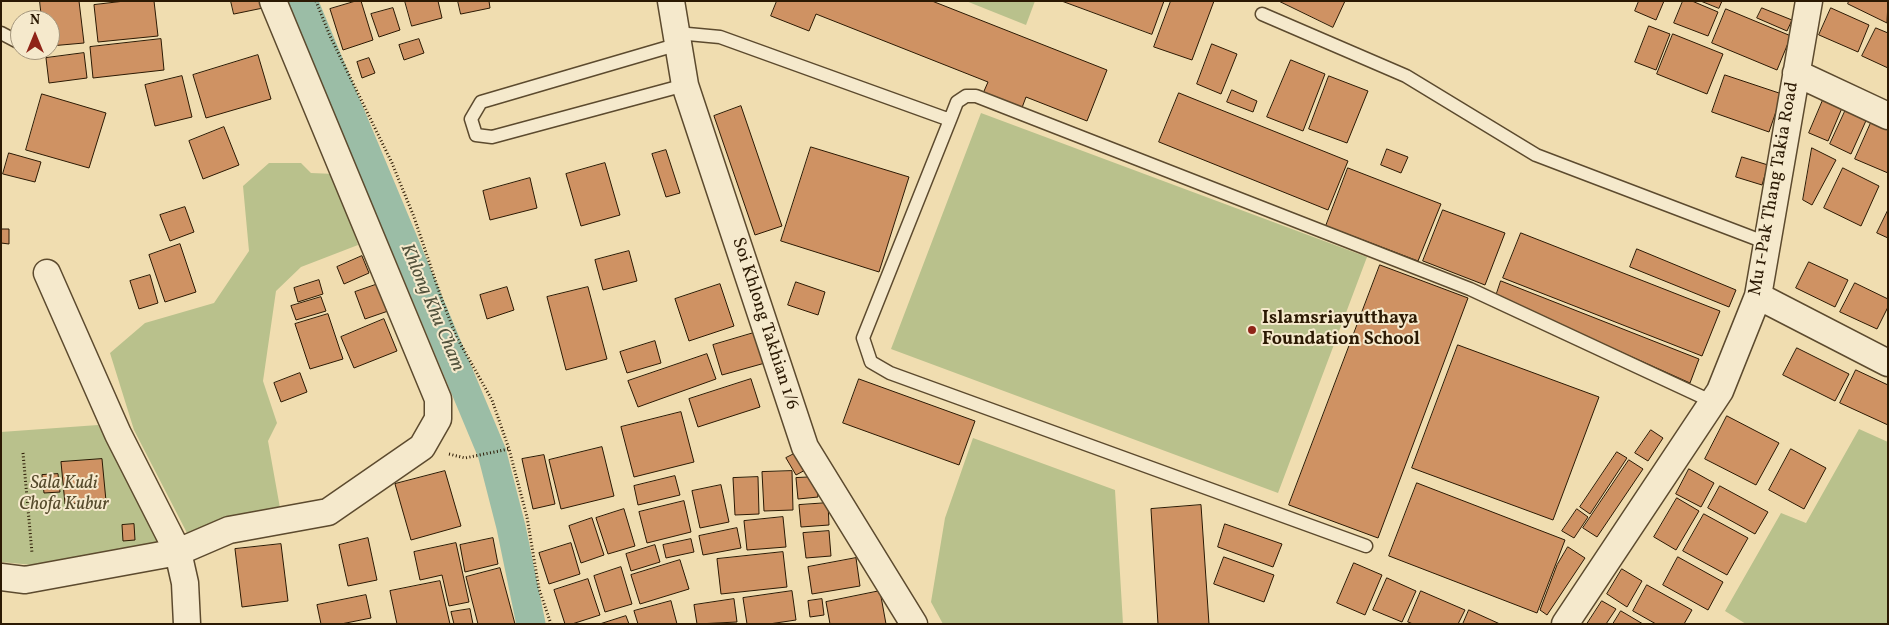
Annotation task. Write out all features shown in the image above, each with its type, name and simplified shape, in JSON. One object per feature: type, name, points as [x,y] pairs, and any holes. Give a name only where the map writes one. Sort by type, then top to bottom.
[{"type":"street","points":[[1,577],[25,580],[178,552],[229,530],[328,512],[422,447],[438,419],[438,399],[273,1]]},
{"type":"street","name":"Soi Khlong Takhian 1/6","points":[[671,1],[685,85],[805,447],[914,624]]},
{"type":"street","name":"Mu 1-Pak Thang Takia Road","points":[[1565,624],[1720,391],[1758,296],[1796,73],[1802,4]]},
{"type":"street","points":[[1796,73],[1888,116]]},
{"type":"street","points":[[47,273],[118,434],[178,552],[186,583],[187,624]]},
{"type":"street","points":[[1758,296],[1888,363]]},
{"type":"lane","points":[[1262,14],[1406,76],[1536,154],[1767,243]]},
{"type":"lane","points":[[685,85],[492,137],[476,135],[471,119],[481,102],[678,38],[720,37],[950,120]]},
{"type":"lane","points":[[1366,546],[890,373],[871,362],[863,338],[957,102],[966,96],[976,96],[1470,289],[1713,402]]},
{"type":"path","points":[[316,1],[330,36],[392,163],[414,217],[456,336],[492,400],[509,449],[527,517],[539,590],[551,624]]},
{"type":"path","points":[[464,458],[509,449]]},
{"type":"path","points":[[23,453],[34,578]]},
{"type":"green space","points":[[966,1],[1035,1],[1026,25]]},
{"type":"green space","points":[[981,113],[1367,257],[1278,493],[891,349]]},
{"type":"green space","points":[[269,163],[301,163],[311,173],[335,174],[358,245],[301,267],[276,291],[263,381],[277,423],[268,441],[280,508],[225,519],[187,533],[134,430],[110,353],[145,323],[214,303],[249,251],[243,186]]},
{"type":"green space","name":"Sala Kudi Chofa Kubur","points":[[98,425],[160,542],[33,565],[1,562],[1,432]]},
{"type":"green space","points":[[1859,429],[1888,442],[1888,624],[1746,624],[1725,611],[1781,513],[1806,523]]},
{"type":"green space","points":[[973,438],[1115,490],[1123,624],[943,624],[931,602],[945,518]]},
{"type":"building","points":[[40,1],[79,1],[84,43],[60,45],[60,10],[41,10]]},
{"type":"building","points":[[125,1],[154,1],[158,36],[98,42],[94,5]]},
{"type":"building","points":[[231,1],[262,1],[263,8],[234,14]]},
{"type":"building","points":[[361,1],[373,40],[343,50],[330,9]]},
{"type":"building","points":[[405,1],[438,1],[442,18],[412,26]]},
{"type":"building","points":[[458,1],[489,1],[490,8],[461,14]]},
{"type":"building","points":[[777,1],[932,1],[1107,70],[1087,121],[1026,97],[1020,113],[981,98],[988,82],[816,14],[809,31],[771,16]]},
{"type":"building","points":[[1062,1],[1164,1],[1152,34]]},
{"type":"building","points":[[1171,1],[1214,1],[1192,60],[1154,47]]},
{"type":"building","points":[[1279,1],[1345,1],[1333,27]]},
{"type":"building","points":[[1639,1],[1664,1],[1656,20],[1635,11]]},
{"type":"building","points":[[1683,1],[1692,1],[1718,12],[1708,36],[1674,23]]},
{"type":"building","points":[[1701,1],[1722,1],[1719,8]]},
{"type":"building","points":[[1849,1],[1888,1],[1887,23],[1848,4]]},
{"type":"building","points":[[393,8],[400,30],[379,37],[371,14]]},
{"type":"building","points":[[1762,8],[1792,20],[1787,31],[1757,18]]},
{"type":"building","points":[[1831,8],[1869,25],[1858,52],[1819,35]]},
{"type":"building","points":[[1726,9],[1791,36],[1777,70],[1712,43]]},
{"type":"building","points":[[1649,26],[1670,34],[1656,70],[1635,62]]},
{"type":"building","points":[[1876,28],[1888,33],[1888,68],[1862,56]]},
{"type":"building","points":[[1673,34],[1723,54],[1707,94],[1657,74]]},
{"type":"building","points":[[161,39],[164,70],[93,78],[90,47]]},
{"type":"building","points":[[419,39],[424,53],[404,60],[399,45]]},
{"type":"building","points":[[1212,44],[1237,54],[1221,94],[1197,84]]},
{"type":"building","points":[[84,53],[87,78],[49,83],[46,60],[60,60],[60,56]]},
{"type":"building","points":[[258,55],[271,99],[206,118],[193,75]]},
{"type":"building","points":[[369,58],[375,73],[362,78],[357,62]]},
{"type":"building","points":[[1291,60],[1325,74],[1303,131],[1267,117]]},
{"type":"building","points":[[1725,75],[1782,94],[1769,132],[1712,112]]},
{"type":"building","points":[[182,76],[192,117],[155,126],[145,85]]},
{"type":"building","points":[[1329,76],[1368,91],[1347,143],[1309,129]]},
{"type":"building","points":[[1232,90],[1257,101],[1253,112],[1227,102]]},
{"type":"building","points":[[1179,93],[1348,161],[1328,210],[1159,142]]},
{"type":"building","points":[[1826,93],[1845,101],[1828,141],[1809,133]]},
{"type":"building","points":[[42,94],[106,113],[89,168],[26,150]]},
{"type":"building","points":[[1848,105],[1869,114],[1851,154],[1830,144]]},
{"type":"building","points":[[741,106],[782,226],[755,235],[714,116]]},
{"type":"building","points":[[1874,116],[1888,122],[1888,173],[1855,159]]},
{"type":"building","points":[[224,127],[239,165],[203,179],[189,141]]},
{"type":"building","points":[[811,147],[909,177],[879,272],[781,241]]},
{"type":"building","points":[[1812,148],[1836,160],[1812,205],[1803,200]]},
{"type":"building","points":[[1387,149],[1408,157],[1401,173],[1381,165]]},
{"type":"building","points":[[666,150],[680,193],[666,197],[652,154]]},
{"type":"building","points":[[9,153],[41,162],[35,182],[3,174]]},
{"type":"building","points":[[1742,157],[1768,165],[1762,185],[1736,177]]},
{"type":"building","points":[[605,163],[620,215],[581,226],[566,174]]},
{"type":"building","points":[[1348,168],[1441,204],[1418,261],[1326,226]]},
{"type":"building","points":[[1843,168],[1879,186],[1861,226],[1824,208]]},
{"type":"building","points":[[530,178],[537,208],[490,220],[483,191]]},
{"type":"building","points":[[185,207],[194,232],[170,241],[160,215]]},
{"type":"building","points":[[1443,210],[1505,233],[1485,285],[1423,261]]},
{"type":"building","points":[[1888,210],[1888,238],[1877,233]]},
{"type":"building","points":[[1,229],[9,229],[9,244],[1,243]]},
{"type":"building","points":[[1521,233],[1720,311],[1702,356],[1503,278]]},
{"type":"building","points":[[180,244],[196,292],[165,302],[149,255]]},
{"type":"building","points":[[1637,249],[1736,290],[1729,307],[1630,267]]},
{"type":"building","points":[[629,251],[637,281],[603,290],[595,260]]},
{"type":"building","points":[[362,256],[369,273],[344,284],[337,267]]},
{"type":"building","points":[[1809,262],[1848,280],[1835,307],[1796,288]]},
{"type":"building","points":[[1380,265],[1468,298],[1378,538],[1289,505]]},
{"type":"building","points":[[150,275],[158,303],[139,309],[130,281]]},
{"type":"building","points":[[319,280],[323,294],[298,302],[294,288]]},
{"type":"building","points":[[1501,281],[1699,359],[1690,383],[1496,296]]},
{"type":"building","points":[[796,282],[825,292],[818,315],[788,305]]},
{"type":"building","points":[[381,283],[391,310],[365,319],[355,292]]},
{"type":"building","points":[[1855,283],[1888,299],[1888,307],[1877,329],[1840,312]]},
{"type":"building","points":[[720,284],[734,326],[689,341],[675,299]]},
{"type":"building","points":[[507,287],[514,310],[487,319],[480,295]]},
{"type":"building","points":[[588,287],[607,359],[566,370],[547,297]]},
{"type":"building","points":[[321,297],[326,311],[296,320],[291,306]]},
{"type":"building","points":[[328,314],[343,359],[310,369],[295,324]]},
{"type":"building","points":[[384,319],[397,351],[354,368],[341,337]]},
{"type":"building","points":[[757,332],[765,363],[722,375],[713,345]]},
{"type":"building","points":[[655,341],[661,363],[627,373],[620,352]]},
{"type":"building","points":[[1458,345],[1599,397],[1553,520],[1412,468]]},
{"type":"building","points":[[1797,348],[1849,374],[1835,401],[1783,375]]},
{"type":"building","points":[[707,354],[716,379],[638,407],[628,381]]},
{"type":"building","points":[[1856,370],[1888,385],[1888,425],[1840,403]]},
{"type":"building","points":[[300,373],[307,392],[281,402],[274,383]]},
{"type":"building","points":[[751,379],[760,407],[698,427],[689,399]]},
{"type":"building","points":[[859,379],[975,421],[959,465],[843,423]]},
{"type":"building","points":[[681,412],[694,462],[634,477],[621,427]]},
{"type":"building","points":[[1727,416],[1779,443],[1756,485],[1705,459]]},
{"type":"building","points":[[1651,430],[1663,438],[1648,461],[1635,453]]},
{"type":"building","points":[[602,447],[614,496],[561,509],[549,460]]},
{"type":"building","points":[[1791,449],[1826,468],[1804,509],[1769,490]]},
{"type":"building","points":[[800,451],[809,468],[796,475],[786,458]]},
{"type":"building","points":[[1617,452],[1627,458],[1590,514],[1580,507]]},
{"type":"building","points":[[544,455],[555,504],[533,509],[522,459]]},
{"type":"building","points":[[102,459],[106,501],[65,504],[61,462]]},
{"type":"building","points":[[1629,460],[1643,469],[1597,537],[1583,528]]},
{"type":"building","points":[[1689,469],[1714,483],[1701,507],[1676,494]]},
{"type":"building","points":[[445,471],[461,526],[411,540],[395,484]]},
{"type":"building","points":[[792,471],[793,510],[764,511],[762,472]]},
{"type":"building","points":[[58,474],[60,492],[44,493],[42,475]]},
{"type":"building","points":[[675,476],[680,495],[638,505],[634,486]]},
{"type":"building","points":[[758,477],[759,514],[735,515],[733,478]]},
{"type":"building","points":[[816,477],[818,497],[798,499],[796,478]]},
{"type":"building","points":[[1417,483],[1565,540],[1537,613],[1389,556]]},
{"type":"building","points":[[721,485],[729,522],[700,528],[692,491]]},
{"type":"building","points":[[1720,486],[1768,512],[1755,534],[1708,508]]},
{"type":"building","points":[[1677,498],[1699,511],[1676,550],[1654,537]]},
{"type":"building","points":[[684,501],[691,532],[647,543],[639,512]]},
{"type":"building","points":[[828,503],[829,525],[801,527],[799,505]]},
{"type":"building","points":[[1201,505],[1209,624],[1158,624],[1151,509]]},
{"type":"building","points":[[624,509],[635,546],[608,554],[596,518]]},
{"type":"building","points":[[1577,509],[1588,517],[1574,538],[1562,531]]},
{"type":"building","points":[[1704,514],[1748,538],[1727,575],[1683,551]]},
{"type":"building","points":[[783,517],[786,547],[747,550],[744,521]]},
{"type":"building","points":[[592,518],[604,555],[581,563],[569,526]]},
{"type":"building","points":[[134,524],[135,540],[123,541],[122,525]]},
{"type":"building","points":[[1225,524],[1282,544],[1273,567],[1218,547]]},
{"type":"building","points":[[737,528],[741,548],[703,555],[699,536]]},
{"type":"building","points":[[829,531],[831,556],[806,558],[803,533]]},
{"type":"building","points":[[368,538],[377,580],[348,586],[339,545]]},
{"type":"building","points":[[493,538],[498,564],[465,572],[460,545]]},
{"type":"building","points":[[691,539],[694,552],[666,558],[663,545]]},
{"type":"building","points":[[456,543],[469,602],[449,606],[442,575],[420,580],[414,552]]},
{"type":"building","points":[[571,543],[580,574],[549,584],[539,553]]},
{"type":"building","points":[[281,544],[288,601],[242,607],[235,549]]},
{"type":"building","points":[[655,545],[660,562],[631,571],[626,554]]},
{"type":"building","points":[[1568,547],[1585,558],[1547,615],[1540,610],[1557,565]]},
{"type":"building","points":[[783,552],[787,587],[721,594],[717,559]]},
{"type":"building","points":[[1224,557],[1274,575],[1264,602],[1214,584]]},
{"type":"building","points":[[1678,557],[1723,582],[1708,610],[1663,585]]},
{"type":"building","points":[[856,558],[860,586],[812,594],[808,567]]},
{"type":"building","points":[[680,560],[689,589],[640,604],[631,575]]},
{"type":"building","points":[[1354,563],[1382,575],[1365,615],[1337,603]]},
{"type":"building","points":[[621,567],[632,604],[605,612],[594,576]]},
{"type":"building","points":[[500,568],[515,624],[478,624],[466,577]]},
{"type":"building","points":[[1622,569],[1642,581],[1627,607],[1607,594]]},
{"type":"building","points":[[1387,578],[1416,591],[1402,622],[1373,610]]},
{"type":"building","points":[[588,579],[600,615],[572,624],[565,624],[554,590]]},
{"type":"building","points":[[440,581],[450,624],[397,624],[390,591]]},
{"type":"building","points":[[1647,585],[1692,610],[1684,624],[1656,624],[1633,611]]},
{"type":"building","points":[[792,591],[796,620],[769,624],[747,624],[743,598]]},
{"type":"building","points":[[880,591],[886,624],[830,624],[826,602]]},
{"type":"building","points":[[1421,591],[1465,610],[1458,624],[1413,624],[1408,622]]},
{"type":"building","points":[[366,595],[371,618],[341,624],[321,624],[317,605]]},
{"type":"building","points":[[734,599],[737,622],[697,624],[694,605]]},
{"type":"building","points":[[822,599],[824,615],[810,617],[808,601]]},
{"type":"building","points":[[671,601],[677,624],[638,624],[634,611]]},
{"type":"building","points":[[1602,601],[1616,609],[1606,624],[1587,624]]},
{"type":"building","points":[[470,609],[473,624],[454,624],[451,612]]},
{"type":"building","points":[[1469,610],[1500,624],[1463,624]]},
{"type":"building","points":[[1621,611],[1643,624],[1613,624]]},
{"type":"building","points":[[626,616],[629,624],[600,624]]},
{"type":"waterway","name":"Khlong Khu Cham","points":[[303,1],[492,453],[511,527],[531,624]]},
{"type":"place","name":"Islamsriayutthaya Foundation School","points":[[1252,330]]}]
